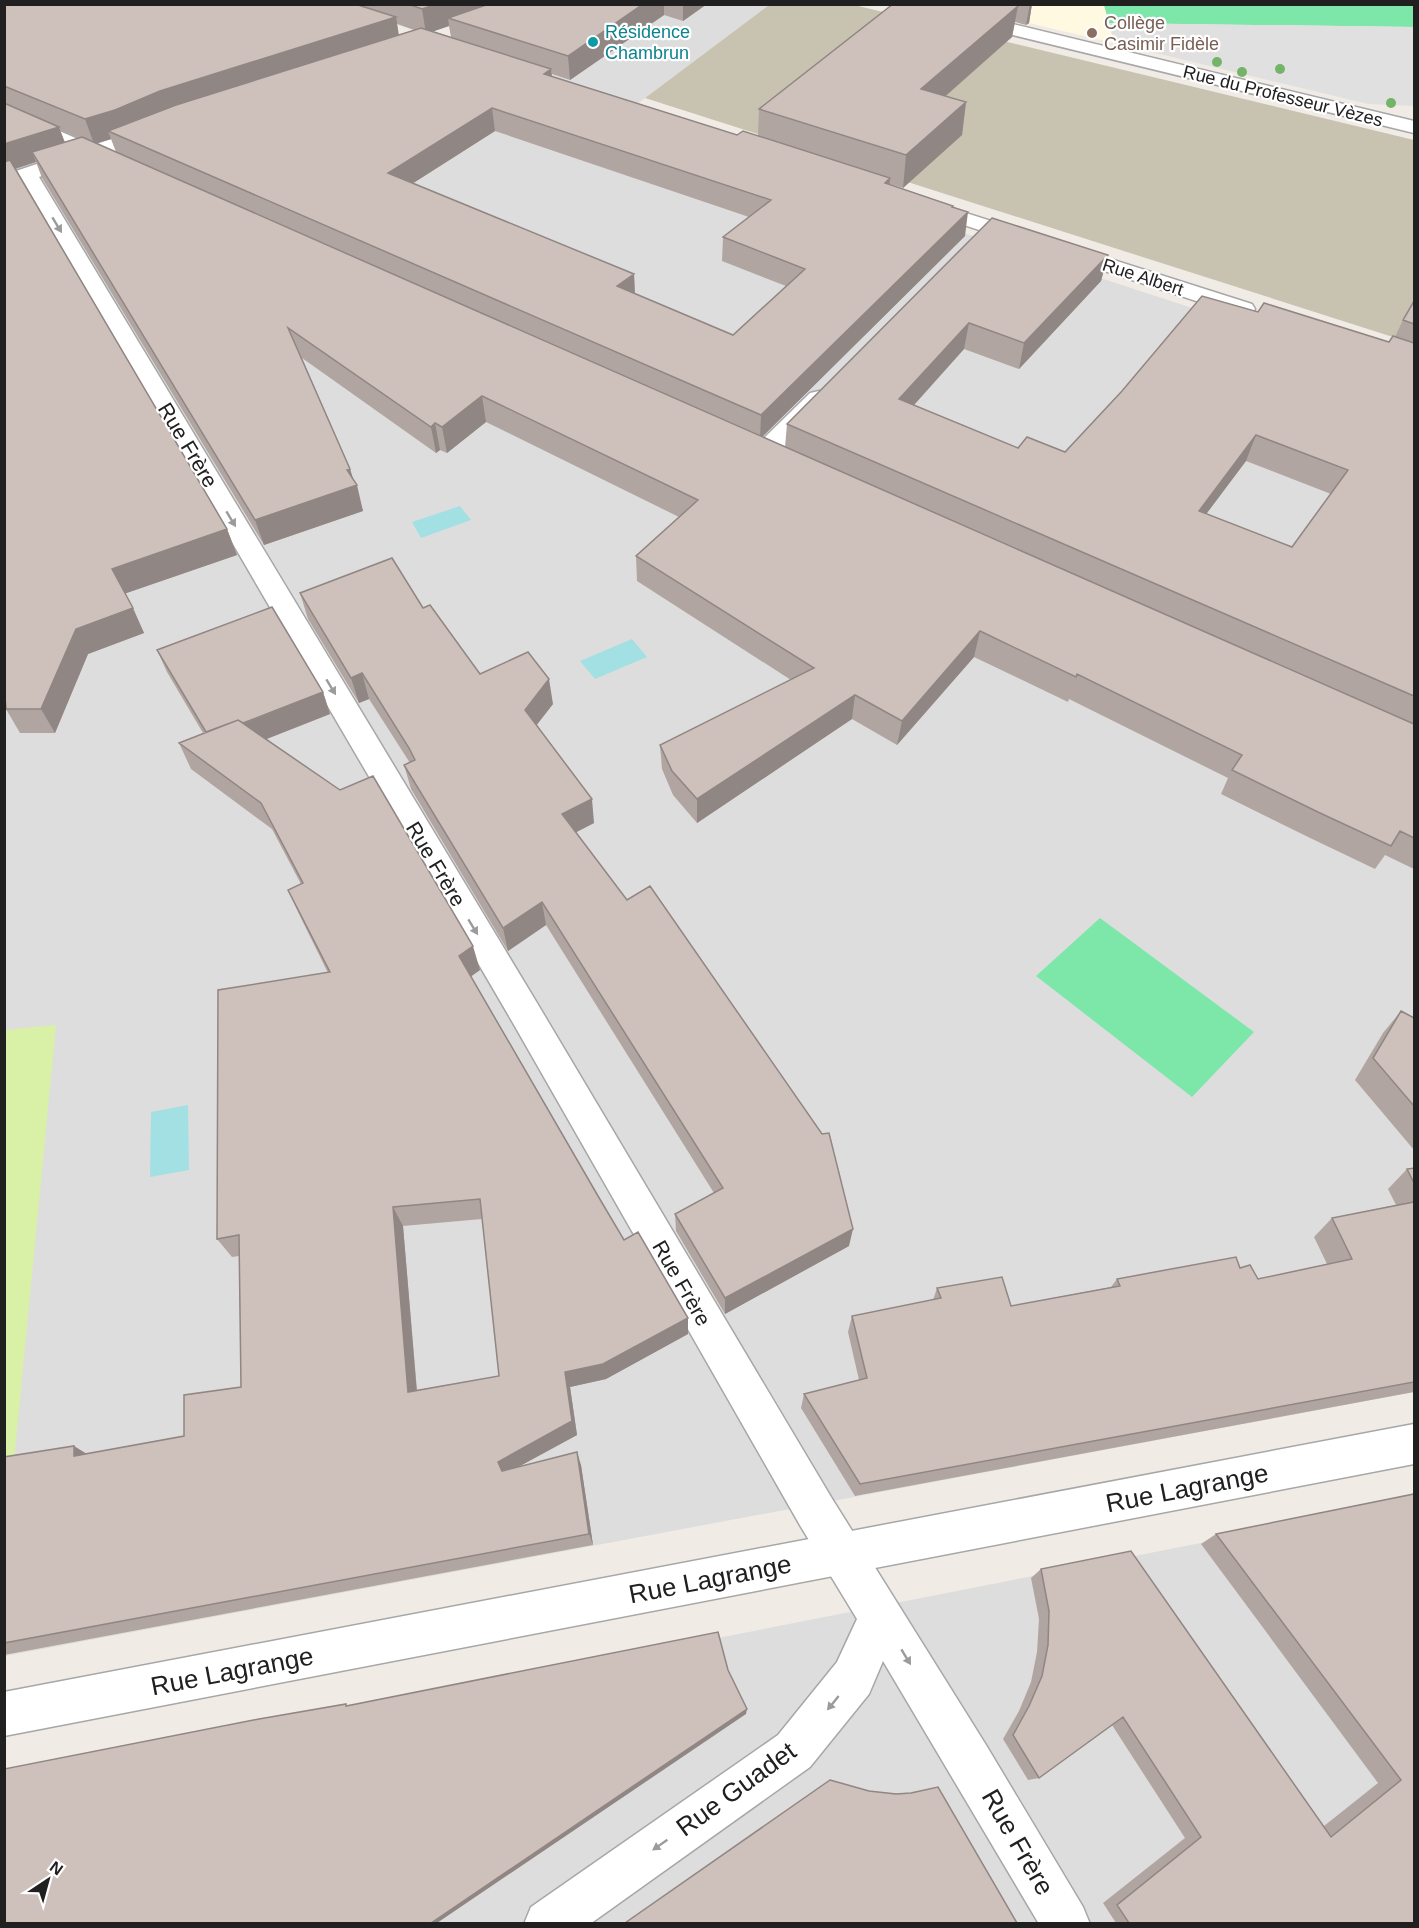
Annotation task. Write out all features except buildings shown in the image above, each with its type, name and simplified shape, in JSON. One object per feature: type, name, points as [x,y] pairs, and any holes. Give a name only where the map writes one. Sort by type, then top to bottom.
[{"type":"street","name":"Rue du Professeur Vèzes","points":[[906,4],[1414,127]]},
{"type":"street","points":[[4,113],[134,171]]},
{"type":"street","points":[[16,178],[131,141],[175,122]]},
{"type":"street","name":"Rue Frère","points":[[16,178],[525,1013],[842,1554],[970,1761],[1066,1923]]},
{"type":"street","name":"Rue Albert","points":[[910,201],[981,235],[1258,314]]},
{"type":"street","points":[[766,453],[834,383]]},
{"type":"street","name":"Rue Lagrange","points":[[4,1714],[1414,1444]]},
{"type":"street","name":"Rue Guadet","points":[[548,1923],[794,1751],[853,1678],[881,1616]]},
{"type":"shaded area","points":[[850,4],[1414,140],[1414,303],[1396,338],[645,98],[769,5]]},
{"type":"shaded area","points":[[5,5],[425,57],[583,5],[769,5],[617,119],[1414,381],[1414,1392],[5,1656]]},
{"type":"shaded area","name":"Collège Casimir Fidèle","points":[[952,5],[1104,5],[1114,43]]},
{"type":"shaded area","points":[[1109,23],[1414,27],[1414,106],[1368,104],[1114,43]]},
{"type":"shaded area","points":[[1414,1501],[1414,1923],[5,1924],[718,1638]]},
{"type":"green space","points":[[1104,5],[1414,5],[1414,27],[1109,23]]},
{"type":"green space","points":[[1100,918],[1254,1032],[1192,1097],[1036,976]]},
{"type":"green space","points":[[56,1025],[13,1472],[5,1656],[5,1030]]},
{"type":"water","points":[[460,506],[471,520],[421,538],[412,522]]},
{"type":"water","points":[[632,639],[647,657],[595,679],[580,661]]},
{"type":"water","points":[[188,1105],[189,1170],[150,1177],[151,1112]]},
{"type":"place","name":"Collège Casimir Fidèle","points":[[1092,33]]},
{"type":"place","name":"Résidence Chambrun","points":[[593,42]]}]
